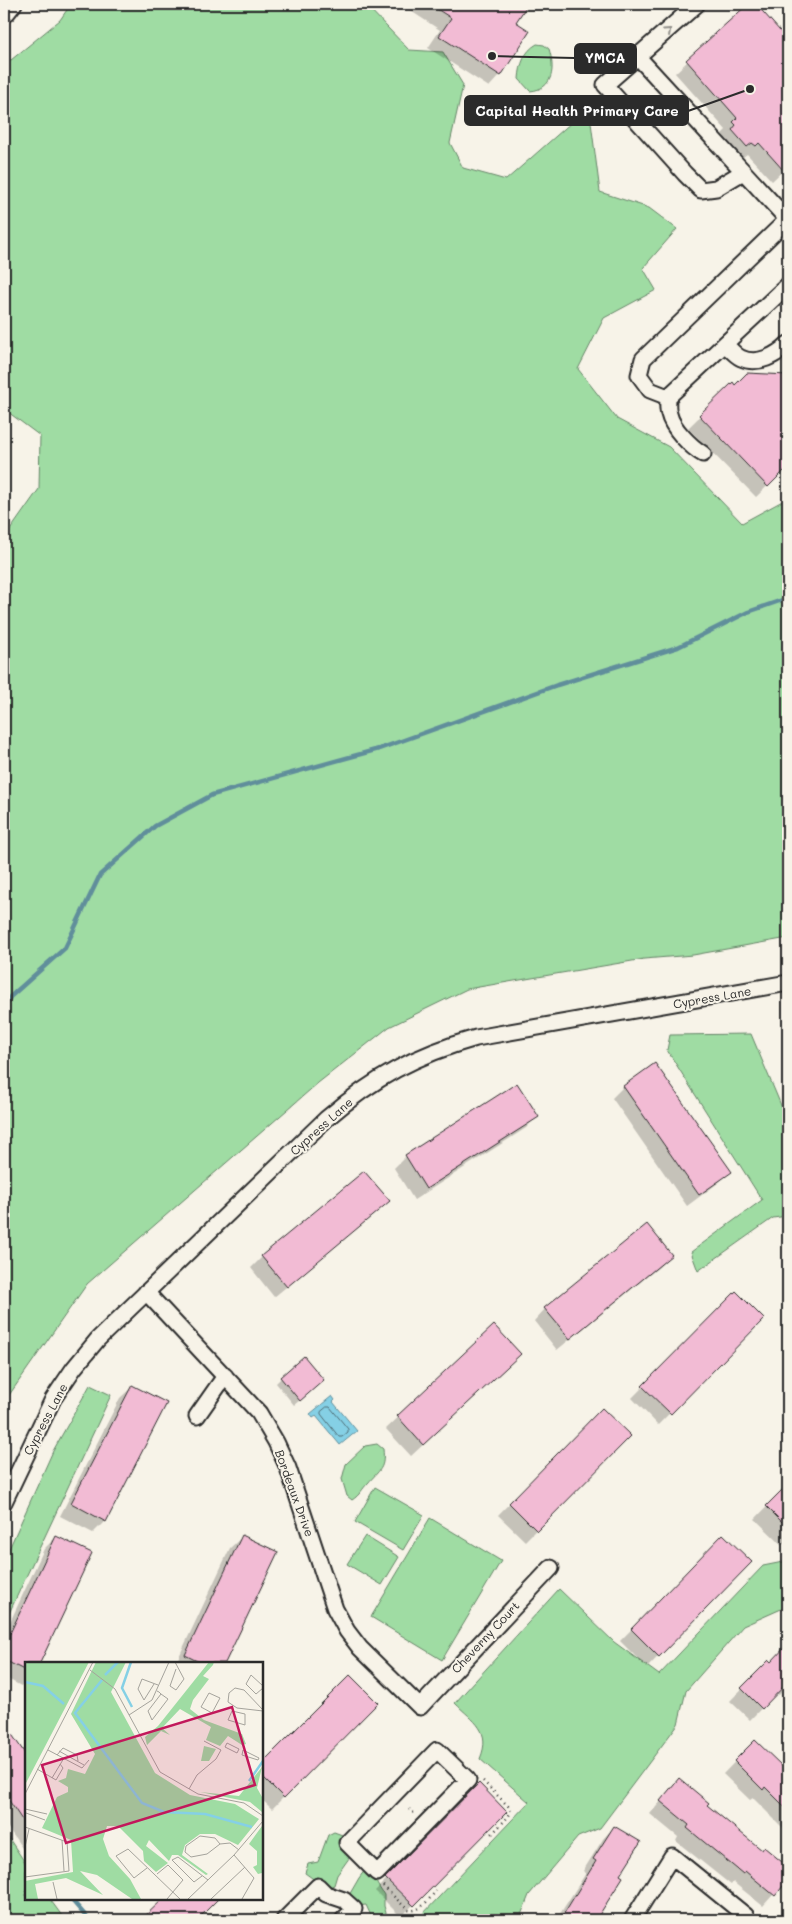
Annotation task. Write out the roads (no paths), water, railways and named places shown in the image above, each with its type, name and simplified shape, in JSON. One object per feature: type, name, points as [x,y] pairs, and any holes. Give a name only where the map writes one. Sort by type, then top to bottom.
[{"type":"street","points":[[4,13],[7,13],[14,4]]},
{"type":"street","points":[[697,4],[605,85],[701,190],[716,188],[743,172]]},
{"type":"street","points":[[638,57],[788,220],[643,359],[639,375],[650,390],[668,397]]},
{"type":"street","points":[[668,397],[726,345],[788,285]]},
{"type":"street","points":[[726,345],[740,358],[756,361],[778,354],[788,344]]},
{"type":"street","points":[[668,397],[669,414],[680,432],[693,448],[703,454]]},
{"type":"street","name":"Cypress Lane","points":[[4,1502],[54,1399],[74,1368],[98,1339],[351,1097],[383,1076],[413,1060],[444,1047],[476,1038],[788,983]]},
{"type":"street","name":"Bordeaux Drive","points":[[146,1292],[259,1413],[276,1442],[288,1468],[335,1609],[347,1631],[360,1648],[420,1707]]},
{"type":"street","points":[[197,1416],[225,1376]]},
{"type":"street","name":"Cheverny Court","points":[[420,1707],[551,1568]]},
{"type":"street","points":[[437,1750],[465,1777],[468,1780],[377,1873],[347,1843],[437,1750]]},
{"type":"street","points":[[632,1920],[672,1856],[746,1916],[742,1920]]},
{"type":"street","points":[[284,1920],[318,1886],[326,1894],[344,1900],[354,1909],[343,1920]]},
{"type":"water","points":[[332,1396],[335,1400],[333,1402],[357,1431],[340,1445],[316,1416],[313,1418],[310,1414]]},
{"type":"waterway","points":[[4,1009],[10,997],[65,948],[100,875],[155,826],[212,795],[379,749],[557,685],[678,647],[748,612],[788,598]]},
{"type":"waterway","points":[[71,1899],[89,1920]]},
{"type":"place","name":"YMCA","points":[[492,56]]},
{"type":"place","name":"Capital Health Primary Care","points":[[750,89]]}]
